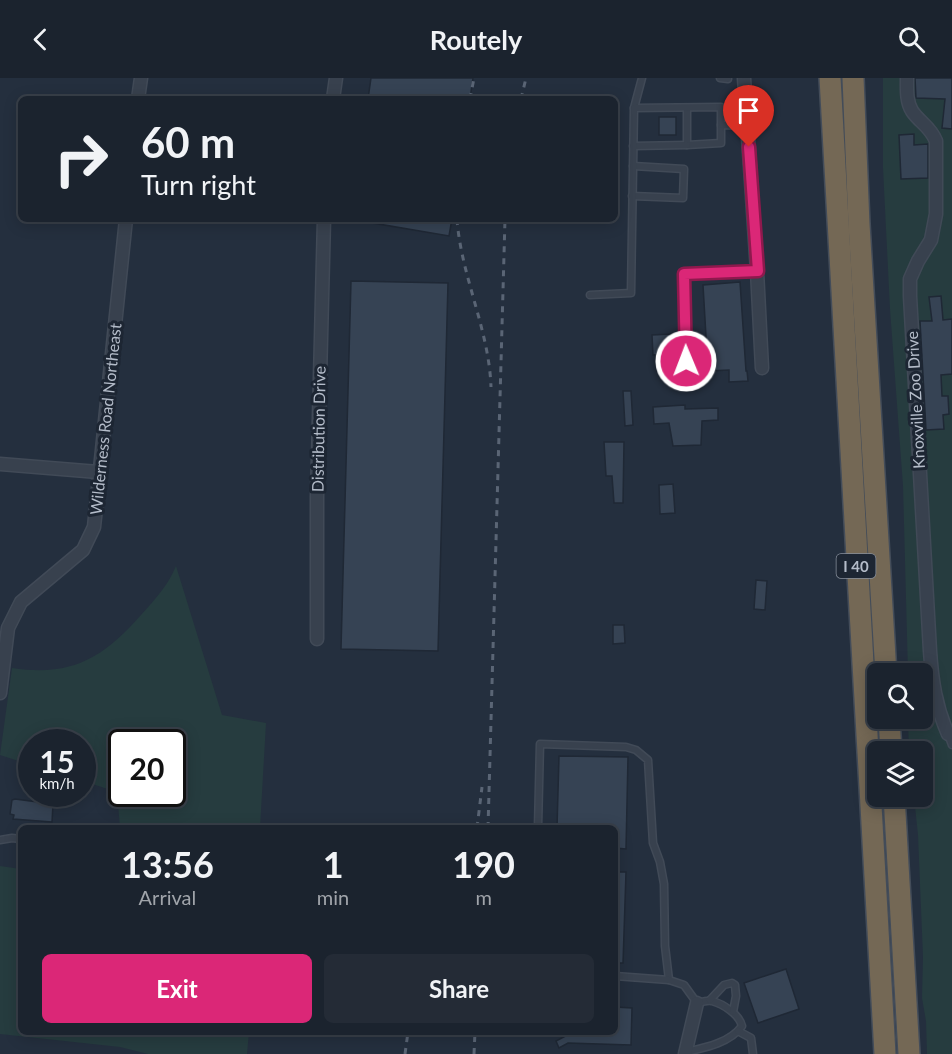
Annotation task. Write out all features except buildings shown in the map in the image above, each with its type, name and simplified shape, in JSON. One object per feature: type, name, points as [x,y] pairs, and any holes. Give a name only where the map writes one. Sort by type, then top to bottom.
[{"type":"highway","name":"I 40","points":[[830,78],[839,271],[885,1054]]},
{"type":"highway","name":"I 40","points":[[853,78],[859,224],[885,663]]},
{"type":"highway","points":[[895,807],[909,1054]]},
{"type":"street","points":[[138,96],[141,78]]},
{"type":"street","points":[[333,96],[336,78]]},
{"type":"street","points":[[744,78],[758,271],[762,368]]},
{"type":"street","name":"Knoxville Zoo Drive","points":[[908,78],[907,97],[912,111],[932,130],[936,141],[936,214],[932,240],[918,261],[910,279],[909,296],[930,651],[934,694],[939,716],[950,740]]},
{"type":"street","name":"Wilderness Road Northeast","points":[[0,693],[8,628],[21,602],[83,550],[94,528],[126,222]]},
{"type":"street","name":"Distribution Drive","points":[[317,639],[317,497],[324,222]]},
{"type":"street","points":[[0,464],[98,472]]},
{"type":"street","points":[[686,1053],[697,1003]]},
{"type":"lane","points":[[590,295],[631,293],[634,108],[642,78]]},
{"type":"lane","points":[[720,78],[728,79]]},
{"type":"lane","points":[[633,146],[720,143],[721,125],[721,107],[634,108]]},
{"type":"lane","points":[[687,108],[687,145]]},
{"type":"lane","points":[[721,125],[747,126]]},
{"type":"lane","points":[[632,196],[683,198],[684,169],[633,166]]},
{"type":"lane","points":[[686,361],[684,274],[758,271]]},
{"type":"lane","points":[[538,825],[540,744],[626,747],[636,750],[648,760],[653,843],[660,862],[664,884],[665,946],[669,980]]},
{"type":"lane","points":[[0,840],[18,839]]},
{"type":"lane","points":[[618,976],[669,980],[684,985],[697,1003],[710,1000],[726,984],[732,983],[735,985],[736,996],[733,1012]]},
{"type":"lane","points":[[686,1053],[731,1037],[741,1026],[740,1019],[733,1012],[710,1000]]},
{"type":"lane","points":[[738,1031],[751,1038],[753,1054]]},
{"type":"green space","points":[[883,78],[952,78],[952,1054],[927,1054],[926,1021],[922,998],[923,957],[915,807],[933,807],[933,741],[909,741],[908,729],[933,729],[933,663],[908,663],[903,486],[890,309],[883,168]]},
{"type":"green space","points":[[176,566],[222,715],[266,723],[260,825],[120,825],[118,807],[186,807],[186,729],[108,729],[108,789],[96,785],[96,729],[18,729],[18,761],[0,755],[12,668],[52,670],[85,661],[113,643],[161,592]]},
{"type":"green space","points":[[0,866],[18,869],[18,1035],[249,1035],[247,1054],[148,1054],[120,1047],[0,1034]]},
{"type":"railway","points":[[471,96],[474,78]]},
{"type":"railway","points":[[522,96],[526,78]]},
{"type":"railway","points":[[457,222],[464,261],[485,344],[491,387]]},
{"type":"railway","points":[[488,825],[505,222]]},
{"type":"railway","points":[[477,825],[482,787]]},
{"type":"railway","points":[[405,1054],[408,1035]]},
{"type":"railway","points":[[474,1054],[475,1035]]},
{"type":"route","points":[[686,361],[684,274],[758,271],[749,147]]}]
